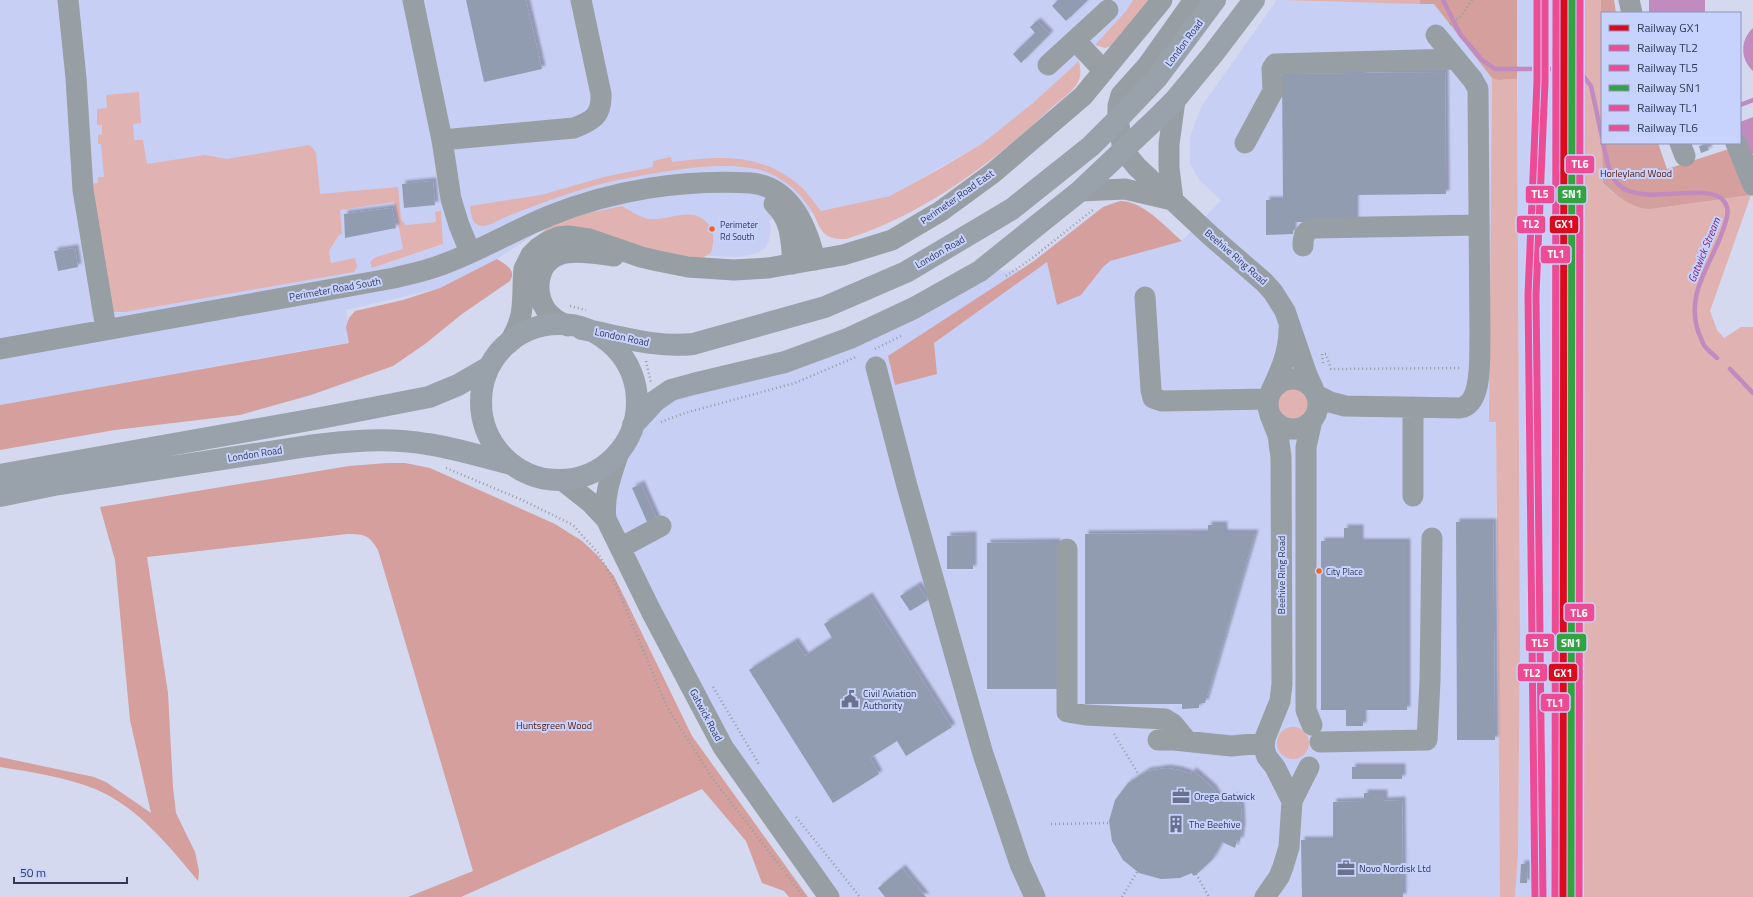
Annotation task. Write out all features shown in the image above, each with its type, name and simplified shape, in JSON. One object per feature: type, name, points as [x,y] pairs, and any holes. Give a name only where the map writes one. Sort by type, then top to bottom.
[{"type":"main road","name":"London Road","points":[[581,322],[641,341],[672,346],[707,341],[825,307],[906,272],[1012,209],[1091,146],[1157,78],[1215,0]]},
{"type":"main road","points":[[633,425],[655,401],[671,390],[785,362],[850,338],[914,308],[980,271],[1080,191],[1175,100],[1213,54],[1254,0]]},
{"type":"main road","points":[[581,322],[609,341],[625,360],[633,378],[636,400],[633,425],[628,438],[619,452],[604,466],[575,479],[543,479],[524,472],[511,464],[499,452],[490,439],[482,414],[482,386],[490,367],[498,354],[509,343],[520,335],[537,328],[581,322]]},
{"type":"main road","points":[[0,475],[326,417],[429,397],[458,385],[490,367]]},
{"type":"main road","name":"London Road","points":[[0,496],[285,449],[346,441],[384,440],[427,444],[511,464]]},
{"type":"street","points":[[68,0],[76,78],[83,190],[106,329]]},
{"type":"street","points":[[413,0],[442,140],[451,196],[470,252]]},
{"type":"street","points":[[442,140],[574,128],[586,123],[596,116],[601,107],[601,94],[581,0]]},
{"type":"street","name":"Perimeter Road East","points":[[581,322],[556,320],[542,302],[539,278],[545,264],[552,258],[568,253],[641,258],[682,266],[728,270],[751,270],[844,255],[892,240],[941,211],[993,173],[1083,96],[1162,0]]},
{"type":"street","points":[[1123,150],[1118,119],[1118,106],[1121,94],[1147,66],[1194,0]]},
{"type":"street","points":[[1629,0],[1632,12]]},
{"type":"street","points":[[1048,65],[1108,10]]},
{"type":"street","points":[[1353,406],[1330,402],[1314,392],[1301,380],[1289,379],[1276,385],[1269,402],[1274,422],[1281,427],[1289,429],[1302,428],[1314,418],[1328,410],[1353,406],[1460,408],[1468,405],[1474,398],[1479,378],[1478,89],[1473,80],[1455,59],[1441,32]]},
{"type":"street","points":[[1075,40],[1104,71]]},
{"type":"street","points":[[1245,143],[1273,92],[1272,69],[1275,64],[1455,59]]},
{"type":"street","points":[[1080,191],[1125,189],[1173,200],[1169,144],[1175,100]]},
{"type":"street","points":[[458,220],[456,185],[458,154],[465,143],[478,137]]},
{"type":"street","points":[[1736,144],[1751,173]]},
{"type":"street","name":"Beehive Ring Road","points":[[1123,150],[1137,167],[1212,237],[1269,286],[1280,303],[1314,392]]},
{"type":"street","name":"Perimeter Road South","points":[[0,349],[394,278],[440,266],[566,209],[606,198],[685,184],[751,182],[765,186],[782,196],[795,209],[803,223],[815,260]]},
{"type":"street","name":"Perimeter Road South","points":[[657,188],[691,186],[731,187],[751,191],[761,196],[777,207],[785,218],[790,232],[793,264]]},
{"type":"street","points":[[1303,246],[1305,233],[1314,228],[1479,225]]},
{"type":"street","name":"Perimeter Road East","points":[[509,343],[518,329],[521,316],[526,263],[538,248],[547,242],[558,237],[578,236],[641,258]]},
{"type":"street","points":[[1145,297],[1151,390],[1153,398],[1162,401],[1269,402]]},
{"type":"street","name":"Beehive Ring Road","points":[[1265,738],[1280,701],[1282,684],[1281,457],[1278,434],[1269,402],[1285,360],[1288,345],[1288,322]]},
{"type":"street","points":[[876,367],[907,486],[983,754],[1020,864],[1035,897]]},
{"type":"street","points":[[1265,897],[1279,877],[1286,858],[1290,836],[1292,801],[1309,767],[1318,757],[1316,733],[1308,715],[1306,702],[1306,447],[1318,405],[1314,392]]},
{"type":"street","points":[[1413,406],[1413,496]]},
{"type":"street","name":"Gatwick Road","points":[[606,519],[605,504],[607,493],[619,452]]},
{"type":"street","name":"Gatwick Road","points":[[562,480],[591,503],[606,519],[651,611],[723,747],[829,897]]},
{"type":"street","points":[[620,548],[661,526]]},
{"type":"street","points":[[1292,801],[1275,767],[1267,757],[1265,738],[1274,723],[1287,718],[1301,718],[1316,733],[1427,740],[1430,681],[1432,538]]},
{"type":"street","points":[[1067,549],[1067,712],[1086,715],[1165,719],[1173,724],[1187,741]]},
{"type":"street","points":[[1158,740],[1187,741],[1222,745],[1265,738]]},
{"type":"street","points":[[1275,767],[1284,772],[1292,773],[1301,772],[1309,767]]},
{"type":"path","points":[[1441,32],[1461,16],[1472,0]]},
{"type":"path","points":[[563,304],[581,322]]},
{"type":"path","points":[[641,341],[659,423]]},
{"type":"path","points":[[1323,369],[1322,354],[1326,354],[1331,369],[1479,368]]},
{"type":"path","points":[[444,467],[520,499],[573,525],[598,553],[615,583],[667,707],[713,779],[804,897]]},
{"type":"path","points":[[710,681],[761,768]]},
{"type":"path","points":[[1112,730],[1139,774]]},
{"type":"path","points":[[792,812],[860,897]]},
{"type":"path","points":[[1051,824],[1109,823]]},
{"type":"path","points":[[1122,897],[1137,872]]},
{"type":"path","points":[[1196,874],[1209,897]]},
{"type":"shaded area","points":[[0,0],[1133,0],[1126,11],[1088,53],[1033,103],[983,143],[890,196],[813,213],[769,220],[771,228],[769,241],[765,248],[757,253],[741,257],[707,256],[711,253],[713,236],[563,222],[537,233],[497,259],[440,288],[346,310],[351,342],[0,405]],"holes":[[[398,193],[401,219],[406,225],[436,222],[435,212],[441,212],[442,245],[372,268],[376,257],[403,249],[394,202],[339,210],[342,234],[339,235],[329,251],[331,263],[355,259],[352,272],[117,313],[335,200]]]},
{"type":"shaded area","points":[[1133,0],[1149,0],[1111,46],[1105,48],[1095,45],[1126,11]]},
{"type":"shaded area","points":[[1277,0],[1434,4],[1498,80],[1496,519],[1500,897],[829,897],[759,799],[605,512],[624,444],[633,425],[655,401],[785,362],[980,271],[1022,270],[1103,207],[1113,203],[1127,201],[1136,205],[1182,241],[1221,200],[1200,181],[1190,163],[1190,137],[1201,107]]},
{"type":"shaded area","points":[[1280,0],[1420,0],[1420,4]]},
{"type":"shaded area","points":[[1517,0],[1571,0],[1571,897],[1515,897],[1518,853],[1520,641]]},
{"type":"shaded area","points":[[1571,0],[1601,0],[1601,144],[1603,144],[1603,183],[1613,193],[1651,209],[1751,195],[1710,311],[1717,330],[1724,338],[1741,327],[1753,327],[1753,897],[1571,897]]},
{"type":"shaded area","points":[[1649,0],[1705,0],[1705,12],[1649,12]]},
{"type":"shaded area","points":[[1753,28],[1753,71],[1746,61],[1743,50],[1746,38]]},
{"type":"shaded area","points":[[1079,61],[1080,77],[1076,86],[1026,131],[979,169],[928,202],[901,217],[846,239],[838,239],[827,236],[821,230],[813,213],[805,201],[782,180],[769,173],[737,166],[681,169],[613,181],[552,199],[485,226],[476,224],[472,216],[470,206],[541,195],[604,177],[653,167],[653,161],[671,157],[672,162],[706,158],[722,158],[754,162],[769,167],[784,174],[799,185],[821,211],[890,196],[983,143],[1033,103]]},
{"type":"shaded area","points":[[1492,78],[1498,80],[1517,79],[1520,641],[1518,853],[1515,897],[1500,897],[1496,422],[1489,422]]},
{"type":"shaded area","points":[[139,92],[141,123],[133,124],[134,140],[143,140],[147,164],[205,155],[227,159],[309,145],[316,153],[320,194],[398,187],[401,219],[406,225],[436,222],[435,212],[441,211],[443,244],[372,268],[370,262],[376,257],[403,249],[394,202],[340,210],[342,234],[339,235],[329,251],[331,263],[355,258],[357,267],[354,272],[125,312],[113,312],[90,184],[98,183],[98,177],[104,177],[101,144],[98,144],[98,135],[102,134],[102,125],[97,125],[97,109],[107,108],[106,95]]},
{"type":"shaded area","points":[[1753,117],[1753,154],[1747,156],[1741,138],[1741,122]]},
{"type":"shaded area","points":[[622,206],[639,216],[650,219],[681,215],[695,215],[702,218],[708,224],[713,234],[713,246],[711,253],[702,258],[534,239],[551,225],[580,215]]},
{"type":"shaded area","points":[[1292,387],[1301,390],[1305,394],[1308,403],[1305,412],[1301,416],[1292,419],[1283,416],[1279,412],[1276,403],[1279,394],[1283,390]]},
{"type":"shaded area","points":[[1290,727],[1296,727],[1306,734],[1309,743],[1308,749],[1302,756],[1296,759],[1290,759],[1280,752],[1277,746],[1277,740],[1284,730]]},
{"type":"green space","points":[[1420,0],[1517,0],[1517,79],[1498,80],[1492,78],[1434,4],[1420,4]]},
{"type":"green space","points":[[1601,0],[1614,0],[1616,12],[1601,12]]},
{"type":"green space","name":"Horleyland Wood","points":[[1602,144],[1658,144],[1667,169],[1732,148],[1751,195],[1651,209],[1638,207],[1631,204],[1603,183]]},
{"type":"green space","points":[[1120,201],[1129,202],[1146,210],[1182,241],[1110,261],[1103,267],[1081,295],[1057,305],[1047,262],[934,343],[937,374],[895,385],[888,356],[1034,261],[1103,207]]},
{"type":"green space","points":[[497,259],[506,265],[511,271],[512,277],[510,281],[462,314],[425,344],[393,366],[311,395],[240,415],[115,430],[0,450],[0,405],[349,343],[346,327],[349,318],[355,311],[403,300],[440,288]]},
{"type":"green space","name":"Huntsgreen Wood","points":[[405,463],[430,468],[555,524],[582,541],[597,555],[614,576],[692,736],[808,897],[789,897],[784,891],[762,883],[746,841],[702,789],[461,897],[408,897],[473,871],[378,550],[369,538],[358,534],[147,557],[168,693],[173,787],[176,813],[195,852],[199,871],[198,881],[152,829],[125,806],[110,796],[72,781],[48,775],[0,767],[0,757],[94,777],[106,782],[151,813],[130,720],[115,560],[100,507],[349,466]]},
{"type":"building","points":[[466,0],[526,0],[542,69],[484,82]]},
{"type":"building","points":[[1058,0],[1087,1],[1066,21],[1052,6]]},
{"type":"building","points":[[1037,21],[1050,34],[1021,63],[1013,54],[1035,33],[1030,27]]},
{"type":"building","points":[[1445,72],[1446,194],[1355,195],[1355,222],[1293,222],[1293,234],[1266,235],[1266,200],[1283,200],[1282,74]]},
{"type":"building","points":[[1707,144],[1709,150],[1701,153],[1699,146]]},
{"type":"building","points":[[433,181],[435,205],[404,208],[402,184]]},
{"type":"building","points":[[392,208],[396,228],[345,238],[344,214]]},
{"type":"building","points":[[75,248],[78,267],[58,271],[54,251]]},
{"type":"building","points":[[641,484],[657,520],[648,524],[632,488]]},
{"type":"building","points":[[1456,522],[1493,522],[1495,740],[1457,740]]},
{"type":"building","points":[[1208,525],[1224,525],[1224,533],[1255,533],[1205,703],[1199,703],[1199,708],[1182,709],[1182,704],[1085,704],[1085,534],[1208,533]]},
{"type":"building","points":[[1344,528],[1360,528],[1360,542],[1407,542],[1407,710],[1363,710],[1363,726],[1346,726],[1346,710],[1321,710],[1321,541],[1344,541]]},
{"type":"building","points":[[973,535],[973,569],[947,569],[947,536]]},
{"type":"building","points":[[1057,542],[1058,689],[987,689],[987,543]]},
{"type":"building","points":[[918,585],[928,600],[910,611],[900,596]]},
{"type":"building","name":"Civil Aviation Authority","points":[[869,596],[952,727],[906,756],[897,741],[870,758],[879,774],[833,803],[749,670],[795,641],[805,656],[832,638],[824,624]]},
{"type":"building","points":[[1352,767],[1402,767],[1402,779],[1352,779]]},
{"type":"building","name":"The Beehive","points":[[1167,768],[1191,774],[1192,771],[1196,773],[1213,788],[1221,802],[1235,796],[1238,805],[1240,804],[1241,808],[1242,826],[1240,841],[1237,840],[1235,848],[1222,842],[1212,860],[1198,873],[1193,876],[1192,873],[1180,878],[1161,879],[1139,873],[1123,860],[1112,841],[1109,821],[1115,800],[1128,783],[1147,771]]},
{"type":"building","points":[[1364,793],[1384,793],[1384,801],[1402,800],[1403,897],[1302,897],[1301,840],[1333,840],[1333,802],[1364,801]]},
{"type":"building","points":[[1521,864],[1528,864],[1527,883],[1520,883]]},
{"type":"building","points":[[902,868],[926,897],[885,897],[878,888]]},
{"type":"waterway","name":"Gatwick Stream","points":[[1443,0],[1460,34],[1482,60],[1495,69],[1568,69],[1581,73],[1591,86],[1601,132]]},
{"type":"waterway","points":[[1741,105],[1753,100]]},
{"type":"waterway","name":"Gatwick Stream","points":[[1603,144],[1608,166],[1613,176],[1619,185],[1631,192],[1662,195],[1696,193],[1710,194],[1721,198],[1727,207],[1728,209],[1725,225],[1701,279],[1695,305],[1695,319],[1703,344],[1717,358]]},
{"type":"waterway","name":"Gatwick Stream","points":[[1730,369],[1753,393]]},
{"type":"rail line","name":"TL2","points":[[1535,897],[1528,295],[1537,82],[1537,0]]},
{"type":"rail line","name":"TL5","points":[[1543,897],[1536,295],[1545,82],[1545,0]]},
{"type":"rail line","name":"TL1","points":[[1555,897],[1556,0]]},
{"type":"rail line","name":"GX1","points":[[1563,897],[1564,0]]},
{"type":"rail line","name":"SN1","points":[[1571,897],[1572,0]]},
{"type":"rail line","name":"TL6","points":[[1579,897],[1580,0]]},
{"type":"place","name":"Perimeter Rd South","points":[[712,229]]},
{"type":"place","name":"City Place","points":[[1319,571]]},
{"type":"place","name":"Civil Aviation Authority","points":[[850,699]]},
{"type":"place","name":"Orega Gatwick","points":[[1181,796]]},
{"type":"place","name":"The Beehive","points":[[1176,824]]},
{"type":"place","name":"Novo Nordisk Ltd","points":[[1346,868]]}]
